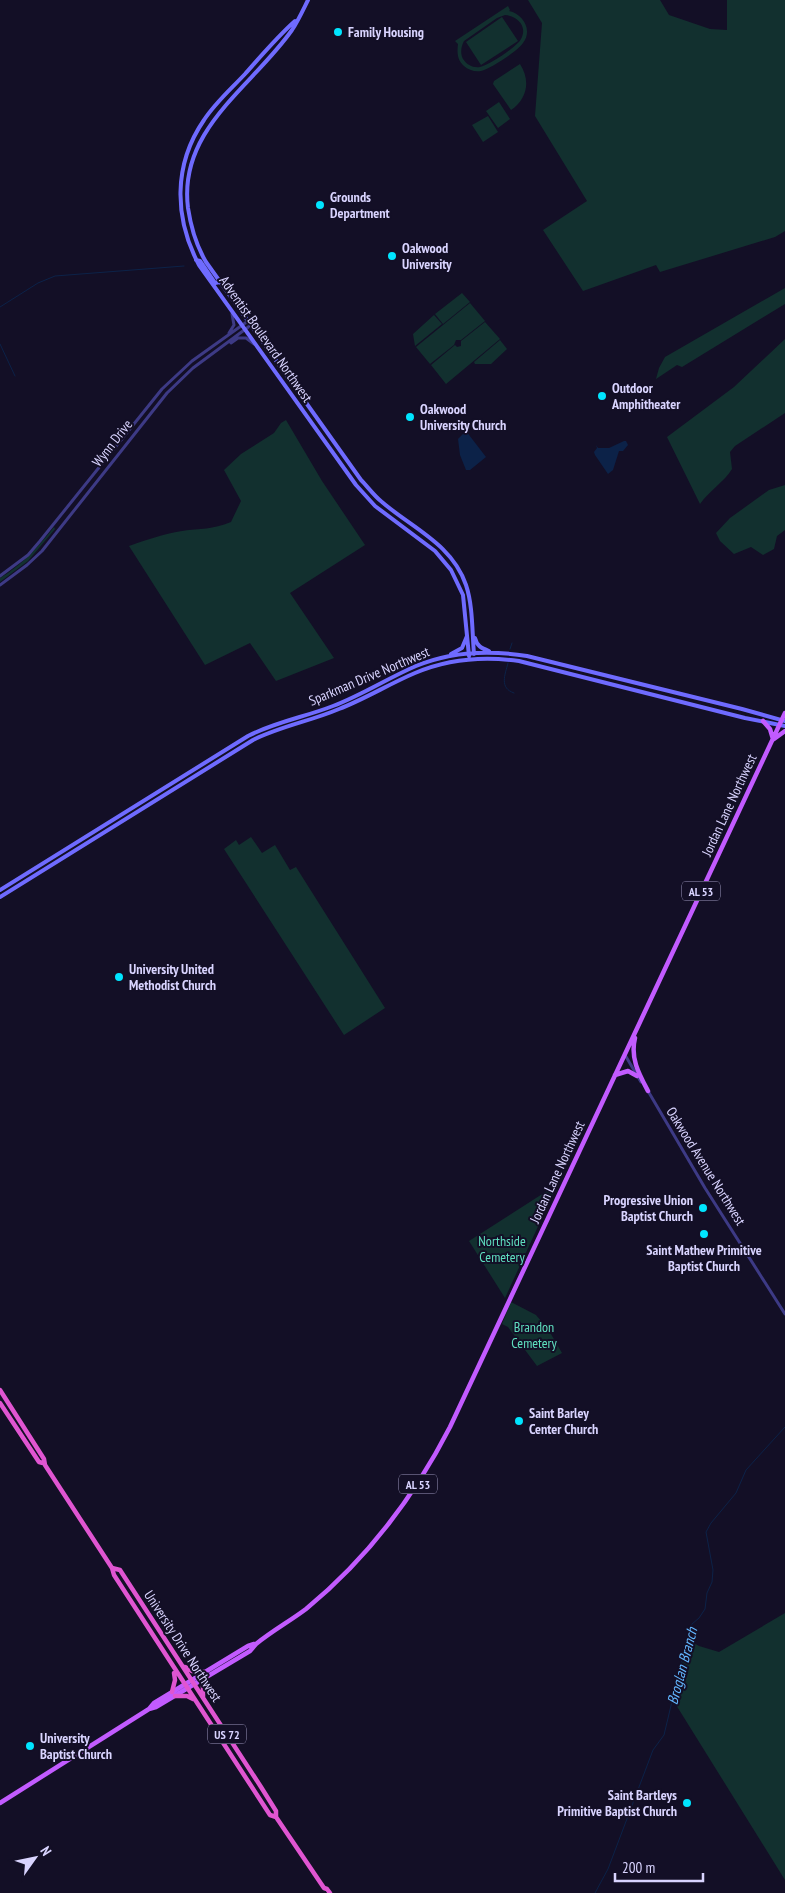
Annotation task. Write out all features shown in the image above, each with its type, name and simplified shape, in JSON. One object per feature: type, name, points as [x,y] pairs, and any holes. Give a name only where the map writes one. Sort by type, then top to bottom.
[{"type":"highway","name":"University Drive Northwest","points":[[0,1390],[44,1459],[43,1463]]},
{"type":"highway","name":"University Drive Northwest","points":[[0,1403],[39,1462],[43,1463],[112,1568],[114,1575],[172,1667],[270,1814],[276,1817],[324,1890],[327,1889],[330,1893]]},
{"type":"highway","points":[[4,1410],[9,1410],[13,1415],[15,1414]]},
{"type":"highway","points":[[11,1419],[14,1418],[16,1422],[21,1423]]},
{"type":"highway","name":"University Drive Northwest","points":[[112,1568],[120,1570],[276,1811],[276,1817]]},
{"type":"highway","points":[[180,1662],[188,1670],[206,1674],[202,1686],[204,1698]]},
{"type":"highway","points":[[172,1667],[175,1680],[174,1694],[194,1699]]},
{"type":"main road","name":"Adventist Boulevard Northwest","points":[[308,0],[292,29],[281,44],[216,116],[205,132],[194,155],[187,185],[191,228],[201,253],[220,282],[369,489],[381,502],[436,542],[450,556],[460,570],[466,585],[473,630],[473,655]]},
{"type":"main road","name":"Adventist Boulevard Northwest","points":[[298,18],[212,109],[199,127],[184,162],[180,182],[183,227],[196,260],[368,499],[390,519],[435,551],[447,564],[463,595],[468,635],[473,655]]},
{"type":"main road","points":[[196,260],[200,260],[215,283],[220,282]]},
{"type":"main road","points":[[473,630],[477,644],[491,652]]},
{"type":"main road","points":[[444,657],[462,648],[468,635]]},
{"type":"main road","name":"Sparkman Drive Northwest","points":[[0,890],[248,736],[288,719],[336,705],[415,667],[444,657],[491,652],[527,656],[783,723]]},
{"type":"main road","name":"Sparkman Drive Northwest","points":[[0,897],[261,736],[339,710],[422,670],[470,659],[473,655]]},
{"type":"main road","name":"Sparkman Drive Northwest","points":[[473,655],[535,664],[763,721],[783,723]]},
{"type":"main road","name":"Jordan Lane Northwest","points":[[0,1803],[150,1709],[154,1703],[174,1694],[248,1646],[256,1644],[305,1609],[336,1582],[380,1536],[417,1486],[450,1426],[773,740],[783,723],[785,713]]},
{"type":"main road","points":[[763,721],[770,729],[773,740],[785,731]]},
{"type":"main road","points":[[637,1028],[633,1044],[634,1063],[648,1091]]},
{"type":"main road","points":[[615,1075],[628,1071],[638,1076]]},
{"type":"street","points":[[227,336],[234,325],[232,310]]},
{"type":"street","name":"Wynn Drive","points":[[0,576],[28,555],[40,542],[162,389],[192,361],[248,321]]},
{"type":"street","name":"Wynn Drive","points":[[0,585],[42,551],[167,393],[185,376],[251,325]]},
{"type":"street","points":[[215,352],[242,338],[246,338],[257,346]]},
{"type":"street","name":"Oakwood Avenue Northwest","points":[[625,1055],[705,1188],[785,1314]]},
{"type":"green space","points":[[528,0],[660,0],[669,15],[710,29],[727,30],[727,0],[785,0],[785,231],[775,237],[660,272],[656,265],[583,291],[543,230],[587,201],[535,116],[542,23]]},
{"type":"green space","points":[[508,6],[509,11],[518,15],[527,28],[526,38],[516,50],[491,67],[481,71],[470,70],[462,64],[458,56],[458,44],[455,41]],"holes":[[[505,15],[514,17],[522,26],[523,34],[519,42],[484,66],[475,67],[466,63],[461,52],[464,41],[497,18]]]},
{"type":"green space","points":[[502,17],[518,41],[481,65],[466,42]]},
{"type":"green space","points":[[520,64],[525,77],[526,89],[521,101],[511,110],[493,84],[494,81]]},
{"type":"green space","points":[[499,102],[510,119],[498,128],[486,111]]},
{"type":"green space","points":[[488,116],[498,132],[483,142],[472,125]]},
{"type":"green space","points":[[785,288],[785,304],[682,367],[677,365],[656,379],[665,357]]},
{"type":"green space","points":[[462,293],[470,302],[443,324],[435,314]]},
{"type":"green space","points":[[470,303],[485,321],[461,340],[456,340],[454,345],[430,364],[416,347]]},
{"type":"green space","points":[[434,315],[442,324],[415,346],[413,334]]},
{"type":"green space","points":[[485,322],[500,339],[446,384],[431,365],[455,345],[457,347],[461,346],[461,341]]},
{"type":"green space","points":[[785,339],[785,413],[735,446],[730,452],[732,469],[700,504],[667,437],[734,387]]},
{"type":"green space","points":[[500,340],[507,349],[491,364],[475,364],[474,362]]},
{"type":"green space","points":[[286,420],[322,481],[365,545],[290,593],[334,658],[276,681],[250,643],[205,665],[129,546],[168,534],[212,528],[231,522],[241,501],[224,470],[241,454],[274,433],[281,423]]},
{"type":"green space","points":[[785,485],[785,530],[777,536],[774,549],[763,555],[751,547],[734,554],[720,541],[716,533],[730,518],[769,490]]},
{"type":"green space","points":[[54,527],[55,529],[28,561],[0,582],[0,578],[29,555]]},
{"type":"green space","points":[[251,837],[262,853],[275,845],[290,870],[296,867],[385,1008],[344,1035],[224,849],[236,840],[239,845]]},
{"type":"green space","name":"Northside Cemetery","points":[[547,1191],[551,1191],[553,1194],[505,1298],[469,1241]]},
{"type":"green space","name":"Brandon Cemetery","points":[[511,1302],[536,1315],[548,1329],[562,1353],[537,1366],[508,1327],[502,1324]]},
{"type":"green space","points":[[785,1613],[785,1880],[673,1700],[683,1677],[678,1674],[690,1641],[719,1652]]},
{"type":"water","points":[[466,431],[486,457],[470,470],[466,470],[460,455],[458,439]]},
{"type":"water","points":[[624,441],[628,445],[623,451],[619,451],[613,470],[608,474],[595,455],[596,445],[598,448],[609,448]]},
{"type":"waterway","points":[[0,307],[38,283],[55,276],[184,266]]},
{"type":"waterway","points":[[0,344],[15,376]]},
{"type":"waterway","points":[[510,649],[512,643]]},
{"type":"waterway","points":[[508,663],[504,681],[506,688],[514,693]]},
{"type":"waterway","name":"Broglan Branch","points":[[595,1893],[608,1869],[653,1750],[664,1735],[688,1634],[692,1624],[705,1609],[713,1570],[706,1532],[711,1523],[736,1493],[746,1470],[785,1427]]},
{"type":"place","name":"Family Housing","points":[[338,32]]},
{"type":"place","name":"Grounds Department","points":[[320,205]]},
{"type":"place","name":"Oakwood University","points":[[392,256]]},
{"type":"place","name":"Outdoor Amphitheater","points":[[602,396]]},
{"type":"place","name":"Oakwood University Church","points":[[410,417]]},
{"type":"place","name":"University United Methodist Church","points":[[119,977]]},
{"type":"place","name":"Progressive Union Baptist Church","points":[[703,1208]]},
{"type":"place","name":"Saint Mathew Primitive Baptist Church","points":[[704,1234]]},
{"type":"place","name":"Saint Barley Center Church","points":[[519,1421]]},
{"type":"place","name":"University Baptist Church","points":[[30,1746]]},
{"type":"place","name":"Saint Bartleys Primitive Baptist Church","points":[[687,1803]]}]
